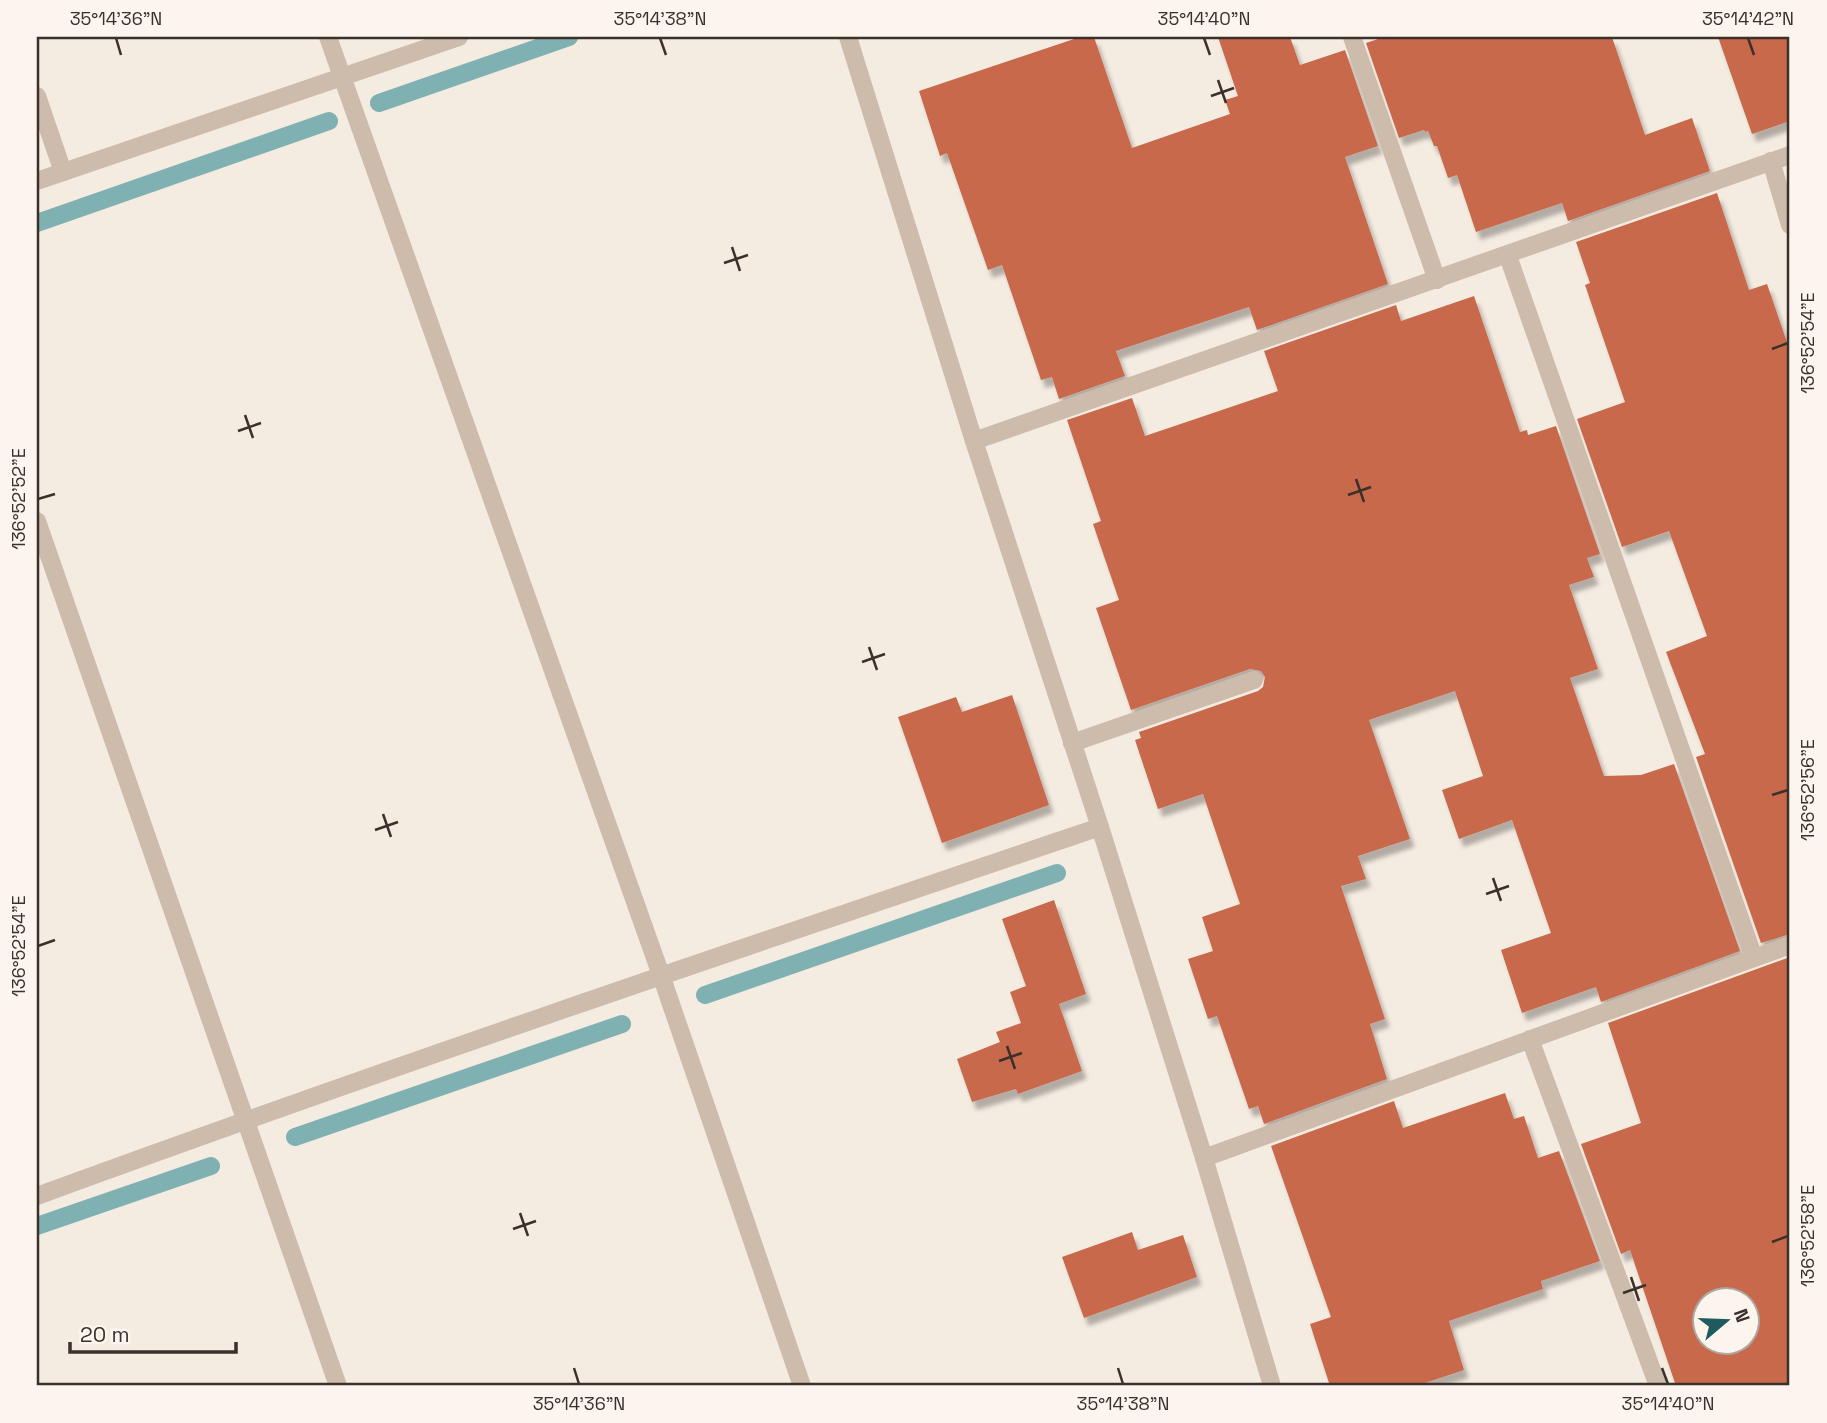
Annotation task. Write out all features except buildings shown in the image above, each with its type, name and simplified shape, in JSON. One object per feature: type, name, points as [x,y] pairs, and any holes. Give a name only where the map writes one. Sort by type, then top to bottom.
[{"type":"street","points":[[328,37],[661,975],[802,1386]]},
{"type":"street","points":[[37,181],[459,37]]},
{"type":"street","points":[[848,37],[974,441],[1100,827],[1272,1386]]},
{"type":"street","points":[[1352,37],[1437,280]]},
{"type":"street","points":[[37,96],[63,172]]},
{"type":"street","points":[[974,441],[1790,155]]},
{"type":"street","points":[[1771,161],[1790,225]]},
{"type":"street","points":[[1508,256],[1754,958]]},
{"type":"street","points":[[37,521],[338,1386]]},
{"type":"street","points":[[1072,743],[1254,680]]},
{"type":"street","points":[[37,1196],[244,1120],[661,975],[1100,827]]},
{"type":"street","points":[[1204,1158],[1790,945]]},
{"type":"street","points":[[1530,1039],[1658,1386]]},
{"type":"waterway","points":[[379,103],[569,37]]},
{"type":"waterway","points":[[37,223],[329,121]]},
{"type":"waterway","points":[[705,995],[1057,873]]},
{"type":"waterway","points":[[295,1137],[622,1024]]},
{"type":"waterway","points":[[37,1226],[211,1166]]}]
